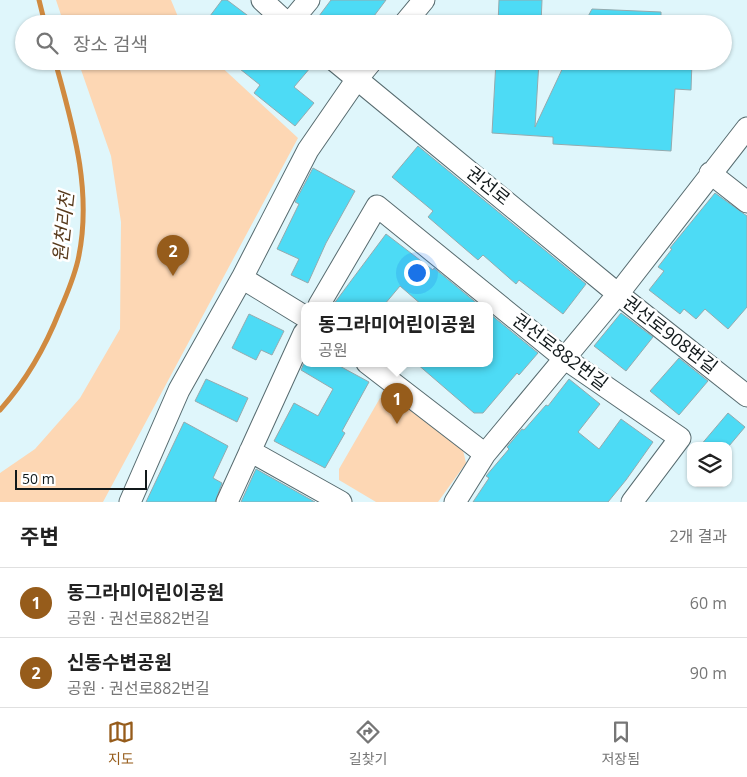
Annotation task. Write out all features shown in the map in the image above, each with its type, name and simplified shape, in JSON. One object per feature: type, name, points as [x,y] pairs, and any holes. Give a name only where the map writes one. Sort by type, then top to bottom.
[{"type":"street","points":[[262,0],[278,15]]},
{"type":"street","points":[[296,15],[309,0]]},
{"type":"street","points":[[412,15],[424,0]]},
{"type":"street","points":[[347,70],[357,78]]},
{"type":"street","points":[[130,502],[179,390],[242,278],[308,150],[364,70]]},
{"type":"street","name":"권선로","points":[[357,78],[618,294]]},
{"type":"street","name":"권선로908번길","points":[[747,128],[710,173],[618,294],[747,396]]},
{"type":"street","points":[[710,173],[747,202]]},
{"type":"street","name":"권선로882번길","points":[[321,302],[377,206],[564,358],[680,438],[632,502]]},
{"type":"street","points":[[242,278],[301,314]]},
{"type":"street","points":[[455,502],[485,454],[618,294]]},
{"type":"street","points":[[227,502],[301,340]]},
{"type":"street","points":[[372,367],[485,454]]},
{"type":"street","points":[[250,451],[341,502]]},
{"type":"shaded area","points":[[56,0],[171,0],[177,15],[61,15]]},
{"type":"shaded area","points":[[81,70],[225,70],[298,138],[103,502],[0,502],[0,473],[35,449],[80,398],[120,329],[121,222],[111,156]]},
{"type":"shaded area","points":[[391,395],[463,450],[466,463],[438,502],[376,502],[339,480],[339,469],[380,398]]},
{"type":"building","points":[[222,0],[227,0],[247,15],[211,15]]},
{"type":"building","points":[[331,0],[386,0],[375,15],[320,15]]},
{"type":"building","points":[[499,0],[542,0],[541,15],[498,15]]},
{"type":"building","points":[[592,9],[661,12],[661,15],[589,15]]},
{"type":"building","points":[[241,70],[308,70],[294,87],[314,103],[295,126],[254,93],[260,85]]},
{"type":"building","points":[[496,70],[538,70],[535,127],[562,70],[692,70],[691,90],[675,89],[671,151],[553,144],[553,137],[492,133]]},
{"type":"building","points":[[418,146],[586,284],[563,314],[519,280],[516,284],[483,255],[478,260],[428,217],[433,211],[392,177]]},
{"type":"building","points":[[313,168],[355,191],[326,243],[308,283],[291,275],[299,259],[277,249],[299,204],[295,202]]},
{"type":"building","points":[[715,193],[747,216],[747,307],[728,329],[705,309],[696,319],[684,309],[680,314],[649,290],[664,271],[658,267],[672,249],[670,248]]},
{"type":"building","points":[[386,234],[433,270],[434,268],[475,302],[419,302],[400,286],[387,302],[335,302]]},
{"type":"building","points":[[621,313],[653,337],[626,371],[594,346]]},
{"type":"building","points":[[249,314],[284,331],[272,355],[261,350],[256,360],[232,348]]},
{"type":"building","points":[[493,316],[538,353],[519,375],[517,373],[483,413],[474,413],[421,367],[493,367]]},
{"type":"building","points":[[679,358],[708,381],[679,415],[650,391]]},
{"type":"building","points":[[302,367],[341,367],[369,382],[342,431],[345,433],[325,468],[274,441],[294,403],[318,416],[333,389],[301,370]]},
{"type":"building","points":[[206,379],[248,398],[237,422],[195,401]]},
{"type":"building","points":[[569,379],[600,404],[578,432],[599,449],[621,419],[653,442],[626,480],[608,502],[473,502],[489,478],[486,476],[509,449],[507,447],[546,405],[548,406]]},
{"type":"building","points":[[728,413],[745,427],[732,442],[703,442]]},
{"type":"building","points":[[184,422],[228,446],[213,478],[222,483],[215,502],[146,502]]},
{"type":"building","points":[[256,469],[315,502],[241,502]]},
{"type":"waterway","name":"원천리천","points":[[39,0],[43,15]]},
{"type":"waterway","name":"원천리천","points":[[0,410],[27,375],[48,337],[65,298],[78,260],[82,235],[82,184],[74,135],[57,70]]},
{"type":"place","name":"신동수변공원","points":[[173,276]]},
{"type":"place","name":"동그라미어린이공원","points":[[397,424]]}]
